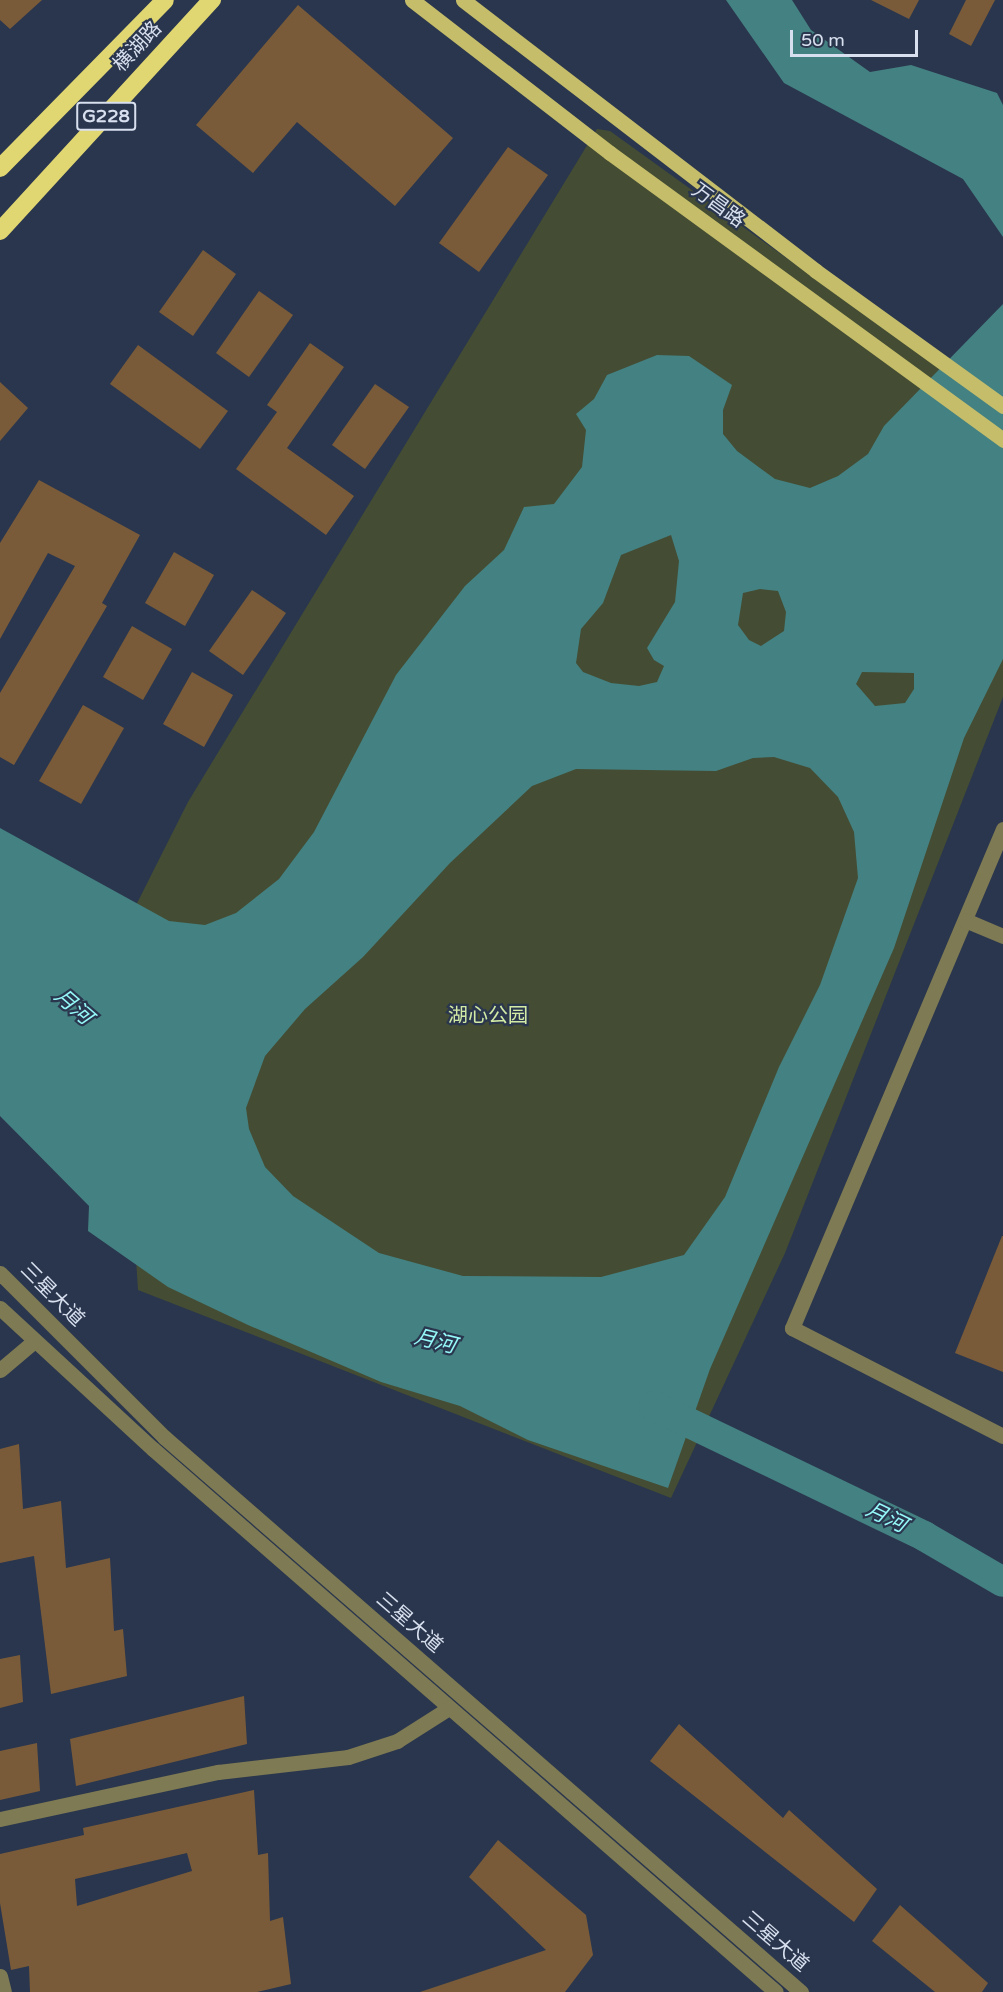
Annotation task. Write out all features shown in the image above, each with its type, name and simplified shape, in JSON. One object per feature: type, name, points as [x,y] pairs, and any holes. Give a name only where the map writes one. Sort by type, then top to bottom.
[{"type":"highway","name":"横湖路","points":[[0,168],[165,0]]},
{"type":"highway","name":"横湖路","points":[[0,231],[212,0]]},
{"type":"main road","name":"万昌路","points":[[412,0],[610,153],[1003,440]]},
{"type":"main road","name":"万昌路","points":[[463,0],[1003,406]]},
{"type":"street","points":[[1003,829],[792,1328],[1003,1436]]},
{"type":"street","points":[[965,920],[1003,936]]},
{"type":"street","name":"三星大道","points":[[0,1273],[164,1437],[801,1992]]},
{"type":"street","name":"三星大道","points":[[0,1308],[33,1342],[776,1992]]},
{"type":"street","points":[[0,1370],[33,1342]]},
{"type":"street","points":[[0,1819],[218,1772],[348,1757],[397,1741],[449,1708]]},
{"type":"street","points":[[0,1976],[4,1992]]},
{"type":"green space","name":"湖心公园","points":[[597,129],[610,131],[1003,414],[1003,697],[785,1253],[671,1498],[138,1290],[116,945],[188,802]]},
{"type":"water","points":[[726,0],[792,0],[811,30],[870,72],[911,65],[997,93],[1003,105],[1003,237],[963,179],[784,83]]},
{"type":"water","points":[[1003,304],[1003,659],[964,738],[894,948],[710,1369],[668,1488],[528,1440],[460,1406],[381,1382],[248,1325],[168,1287],[88,1231],[89,1206],[0,1116],[0,828],[169,921],[205,925],[236,913],[279,879],[314,832],[396,675],[465,586],[504,550],[524,507],[554,504],[582,467],[586,430],[576,414],[594,399],[607,375],[657,355],[689,356],[732,385],[723,410],[723,434],[737,451],[775,479],[810,488],[838,476],[868,454],[884,426]],"holes":[[[671,535],[679,561],[675,602],[647,648],[654,660],[664,666],[657,682],[639,686],[611,683],[583,672],[576,663],[581,629],[603,603],[621,555]],[[760,589],[778,591],[786,612],[784,631],[761,646],[749,640],[738,625],[743,593]],[[862,672],[914,673],[914,689],[905,703],[875,706],[856,684]],[[774,757],[810,768],[838,797],[854,832],[858,878],[820,985],[779,1067],[725,1197],[684,1255],[601,1277],[463,1276],[379,1253],[293,1196],[265,1167],[249,1129],[246,1108],[265,1056],[305,1009],[363,957],[450,863],[532,786],[576,769],[716,771],[753,758]]]},
{"type":"building","points":[[0,0],[42,0],[10,29],[0,20]]},
{"type":"building","points":[[871,0],[919,0],[909,19]]},
{"type":"building","points":[[966,0],[995,0],[971,46],[949,34]]},
{"type":"building","points":[[298,5],[453,138],[395,206],[297,122],[253,173],[196,125]]},
{"type":"building","points":[[508,147],[548,175],[479,272],[439,243]]},
{"type":"building","points":[[203,250],[236,274],[193,336],[159,312]]},
{"type":"building","points":[[259,291],[293,315],[249,377],[216,353]]},
{"type":"building","points":[[310,343],[344,367],[287,448],[354,496],[326,535],[236,469],[277,412],[267,405]]},
{"type":"building","points":[[138,345],[228,411],[200,449],[110,384]]},
{"type":"building","points":[[0,382],[28,408],[0,441]]},
{"type":"building","points":[[375,384],[409,407],[365,469],[332,445]]},
{"type":"building","points":[[39,480],[140,535],[102,603],[107,606],[14,765],[0,757],[0,693],[75,566],[48,553],[0,639],[0,543]]},
{"type":"building","points":[[174,552],[214,575],[185,626],[145,603]]},
{"type":"building","points":[[252,590],[286,613],[243,675],[209,651]]},
{"type":"building","points":[[132,626],[172,649],[143,700],[103,677]]},
{"type":"building","points":[[192,672],[233,695],[204,747],[163,724]]},
{"type":"building","points":[[83,705],[124,728],[81,804],[39,781]]},
{"type":"building","points":[[1003,1236],[1003,1372],[955,1353]]},
{"type":"building","points":[[19,1444],[23,1509],[61,1501],[66,1568],[110,1558],[114,1631],[123,1629],[127,1676],[51,1694],[34,1556],[0,1563],[0,1449]]},
{"type":"building","points":[[20,1655],[23,1702],[0,1708],[0,1659]]},
{"type":"building","points":[[244,1696],[247,1744],[76,1786],[70,1739]]},
{"type":"building","points":[[679,1724],[783,1818],[789,1810],[877,1889],[854,1922],[650,1761]]},
{"type":"building","points":[[37,1743],[40,1791],[0,1800],[0,1751]]},
{"type":"building","points":[[254,1790],[258,1855],[268,1853],[270,1921],[283,1917],[291,1984],[257,1992],[30,1992],[29,1966],[11,1970],[0,1903],[0,1854],[84,1835],[83,1828]],"holes":[[[187,1853],[192,1871],[77,1906],[75,1879]]]},
{"type":"building","points":[[498,1840],[586,1915],[593,1955],[565,1992],[420,1992],[546,1950],[469,1877]]},
{"type":"building","points":[[900,1905],[988,1983],[982,1992],[935,1992],[872,1941]]},
{"type":"waterway","name":"月河","points":[[654,1406],[924,1536],[1003,1582]]}]
